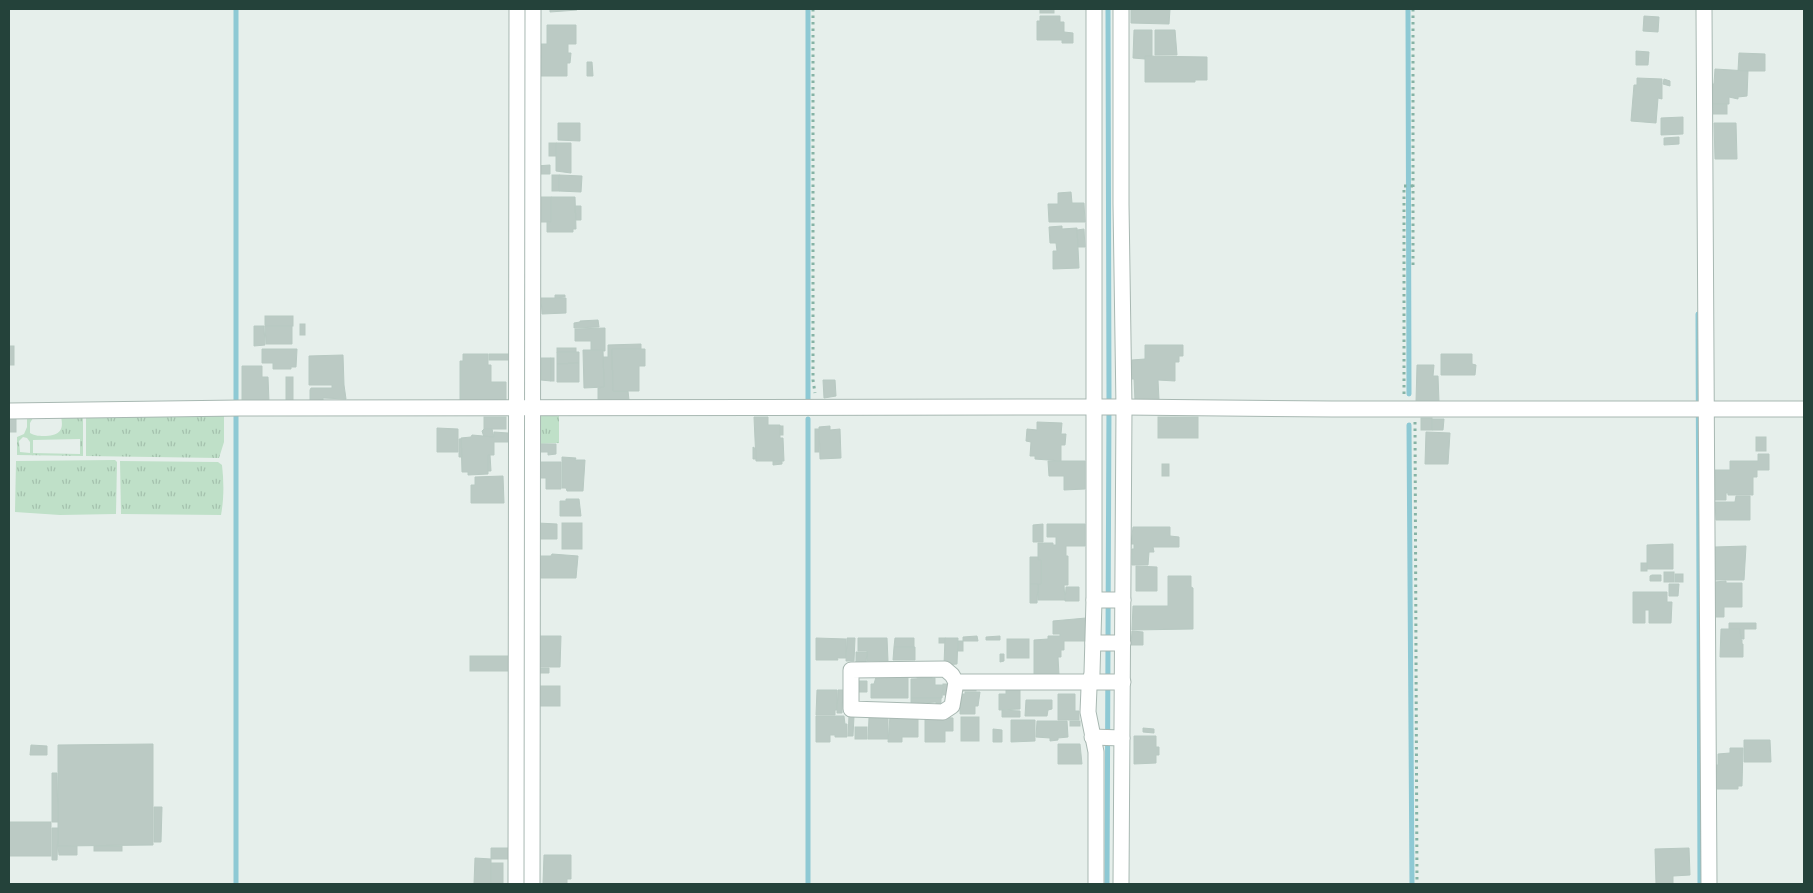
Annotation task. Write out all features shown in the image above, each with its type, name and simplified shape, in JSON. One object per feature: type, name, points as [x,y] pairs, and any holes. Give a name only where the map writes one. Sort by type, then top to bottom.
[{"type":"street","points":[[517,9],[532,884]]},
{"type":"street","points":[[516,884],[533,9]]},
{"type":"street","points":[[1094,9],[1109,407],[1107,738],[1121,884]]},
{"type":"street","points":[[1107,681],[1092,673],[1108,643],[1109,407],[1121,204],[1121,9]]},
{"type":"street","points":[[1704,9],[1702,409],[1706,532],[1709,884]]},
{"type":"street","points":[[9,412],[236,409],[1109,407],[1804,409]]},
{"type":"street","points":[[945,669],[956,682],[952,706],[943,712],[851,709],[851,670],[945,669]]},
{"type":"street","points":[[956,682],[1107,681]]},
{"type":"street","points":[[1107,681],[1088,712],[1107,738]]},
{"type":"street","points":[[1096,884],[1096,752],[1107,738]]},
{"type":"path","points":[[813,9],[812,380],[822,408]]},
{"type":"path","points":[[1413,9],[1413,268]]},
{"type":"path","points":[[1412,186],[1405,186],[1417,884]]},
{"type":"green space","points":[[542,413],[559,413],[559,443],[539,444],[538,416]]},
{"type":"green space","points":[[83,414],[83,456],[17,455],[17,437],[24,434],[27,427],[27,415]],"holes":[[[61,417],[62,425],[58,433],[46,436],[30,433],[30,423],[33,418]],[[23,437],[27,438],[30,442],[30,453],[20,452],[19,441]],[[80,439],[80,454],[33,453],[33,440]]]},
{"type":"green space","points":[[224,415],[224,442],[219,458],[86,456],[86,416]]},
{"type":"green space","points":[[115,460],[117,462],[116,514],[60,515],[15,512],[16,461]]},
{"type":"green space","points":[[120,461],[218,462],[222,465],[223,478],[221,515],[121,514]]},
{"type":"building","points":[[550,9],[577,9],[577,10],[550,12]]},
{"type":"building","points":[[1040,9],[1054,9],[1054,13],[1040,13]]},
{"type":"building","points":[[1131,9],[1170,9],[1169,24],[1131,23]]},
{"type":"building","points":[[1040,16],[1060,16],[1060,22],[1064,22],[1064,32],[1073,33],[1073,43],[1062,43],[1062,40],[1037,40],[1037,21],[1040,21]]},
{"type":"building","points":[[1644,16],[1659,17],[1658,32],[1643,31]]},
{"type":"building","points":[[547,25],[576,25],[576,44],[568,44],[568,53],[571,53],[570,63],[567,63],[567,76],[540,76],[541,44],[547,44]]},
{"type":"building","points":[[1134,30],[1152,30],[1152,56],[1145,56],[1145,59],[1133,58]]},
{"type":"building","points":[[1155,30],[1175,30],[1177,55],[1155,55]]},
{"type":"building","points":[[1636,51],[1649,52],[1648,65],[1636,65]]},
{"type":"building","points":[[1739,53],[1765,54],[1765,71],[1738,71]]},
{"type":"building","points":[[1145,56],[1207,57],[1207,80],[1195,80],[1195,82],[1145,82]]},
{"type":"building","points":[[587,62],[592,62],[593,76],[587,76]]},
{"type":"building","points":[[1715,69],[1748,71],[1747,96],[1738,97],[1738,99],[1729,97],[1729,104],[1712,104],[1712,84],[1714,84]]},
{"type":"building","points":[[1637,78],[1662,79],[1662,99],[1658,98],[1656,123],[1631,121],[1634,85],[1637,85]]},
{"type":"building","points":[[1664,79],[1670,81],[1670,86],[1663,84]]},
{"type":"building","points":[[1712,104],[1727,104],[1727,114],[1712,114]]},
{"type":"building","points":[[1683,117],[1683,134],[1661,135],[1661,118]]},
{"type":"building","points":[[558,123],[580,123],[580,141],[558,140]]},
{"type":"building","points":[[1714,123],[1736,123],[1737,159],[1715,159]]},
{"type":"building","points":[[1679,137],[1679,144],[1664,145],[1664,138]]},
{"type":"building","points":[[549,143],[556,143],[556,156],[549,156]]},
{"type":"building","points":[[556,143],[571,143],[571,173],[556,171]]},
{"type":"building","points":[[550,165],[550,174],[536,174],[536,166]]},
{"type":"building","points":[[552,175],[559,175],[559,191],[552,191]]},
{"type":"building","points":[[559,175],[582,176],[581,192],[559,191]]},
{"type":"building","points":[[1071,192],[1072,203],[1084,203],[1085,222],[1049,222],[1048,204],[1058,204],[1058,193]]},
{"type":"building","points":[[539,197],[551,197],[551,222],[539,222]]},
{"type":"building","points":[[551,197],[575,197],[576,229],[573,229],[573,232],[547,232],[547,221],[551,222]]},
{"type":"building","points":[[575,206],[581,206],[581,220],[576,220]]},
{"type":"building","points":[[1062,226],[1062,229],[1077,228],[1079,268],[1053,269],[1053,251],[1057,251],[1056,243],[1050,243],[1049,227]]},
{"type":"building","points":[[1084,229],[1085,247],[1078,247],[1077,230]]},
{"type":"building","points":[[555,295],[565,295],[565,297],[555,298]]},
{"type":"building","points":[[541,298],[566,298],[566,313],[542,314]]},
{"type":"building","points":[[265,316],[293,316],[293,326],[265,326]]},
{"type":"building","points":[[598,320],[599,327],[574,328],[574,323],[580,321]]},
{"type":"building","points":[[300,324],[305,324],[305,335],[300,335]]},
{"type":"building","points":[[254,326],[264,326],[265,345],[254,346]]},
{"type":"building","points":[[265,326],[292,326],[292,344],[266,344]]},
{"type":"building","points":[[605,328],[605,351],[591,350],[591,341],[575,341],[575,329]]},
{"type":"building","points":[[641,344],[641,349],[612,349],[613,391],[628,391],[629,400],[598,400],[598,388],[604,387],[603,357],[608,357],[608,345]]},
{"type":"building","points":[[1145,345],[1183,345],[1183,356],[1179,356],[1179,362],[1175,362],[1175,381],[1158,380],[1159,400],[1135,401],[1134,379],[1131,379],[1132,360],[1145,359]]},
{"type":"building","points":[[9,346],[14,346],[14,365],[9,365]]},
{"type":"building","points":[[557,348],[576,348],[576,352],[557,352]]},
{"type":"building","points":[[262,349],[297,349],[296,367],[291,367],[291,369],[273,369],[273,363],[262,363]]},
{"type":"building","points":[[612,349],[645,349],[645,366],[639,366],[639,391],[613,391]]},
{"type":"building","points":[[583,350],[603,350],[604,387],[584,388]]},
{"type":"building","points":[[557,352],[579,352],[579,363],[557,364]]},
{"type":"building","points":[[463,354],[488,354],[488,365],[491,365],[491,382],[506,382],[506,402],[460,403],[460,361],[463,361]]},
{"type":"building","points":[[489,354],[510,354],[510,360],[489,360]]},
{"type":"building","points":[[1441,354],[1472,354],[1472,364],[1476,365],[1475,375],[1441,375]]},
{"type":"building","points":[[343,355],[346,399],[323,398],[323,400],[310,400],[311,388],[332,388],[332,385],[309,385],[309,356]]},
{"type":"building","points":[[541,358],[551,358],[551,381],[541,380]]},
{"type":"building","points":[[551,358],[554,358],[554,381],[551,381]]},
{"type":"building","points":[[579,363],[579,382],[557,382],[557,364]]},
{"type":"building","points":[[1417,365],[1434,365],[1433,376],[1438,376],[1439,402],[1416,402]]},
{"type":"building","points":[[242,366],[262,366],[262,377],[268,377],[269,402],[242,402]]},
{"type":"building","points":[[286,377],[293,377],[293,401],[286,401]]},
{"type":"building","points":[[823,380],[835,380],[836,396],[824,398]]},
{"type":"building","points":[[9,417],[16,417],[16,432],[9,432]]},
{"type":"building","points":[[484,417],[506,417],[506,429],[484,429]]},
{"type":"building","points":[[754,417],[768,417],[768,425],[780,425],[780,438],[783,438],[784,461],[756,461]]},
{"type":"building","points":[[1158,417],[1198,417],[1198,438],[1158,438]]},
{"type":"building","points":[[1421,418],[1432,418],[1432,430],[1421,430]]},
{"type":"building","points":[[1432,419],[1444,419],[1443,430],[1432,430]]},
{"type":"building","points":[[1037,422],[1062,423],[1061,434],[1066,434],[1065,445],[1061,445],[1061,461],[1035,459],[1035,456],[1030,456],[1031,442],[1026,441],[1027,429],[1037,430]]},
{"type":"building","points":[[780,426],[783,426],[783,435],[780,435]]},
{"type":"building","points":[[830,426],[830,430],[840,429],[841,458],[820,459],[819,427]]},
{"type":"building","points":[[437,428],[458,429],[458,452],[437,452]]},
{"type":"building","points":[[484,429],[492,429],[494,437],[484,437],[482,431]]},
{"type":"building","points":[[815,429],[819,429],[819,452],[815,452]]},
{"type":"building","points":[[494,432],[508,433],[508,442],[494,442],[494,455],[488,455],[488,474],[468,475],[468,472],[462,472],[461,438],[471,437],[472,435],[494,437]]},
{"type":"building","points":[[1426,432],[1450,433],[1448,464],[1425,464]]},
{"type":"building","points":[[1756,437],[1766,437],[1766,451],[1756,451]]},
{"type":"building","points":[[459,439],[461,439],[462,457],[459,457]]},
{"type":"building","points":[[540,444],[556,444],[556,454],[548,455],[548,452],[540,452]]},
{"type":"building","points":[[753,447],[756,449],[756,459],[753,459]]},
{"type":"building","points":[[1758,454],[1769,454],[1769,470],[1757,470],[1757,477],[1753,477],[1753,495],[1728,495],[1726,493],[1726,500],[1715,500],[1715,470],[1730,470],[1730,461],[1758,461]]},
{"type":"building","points":[[488,455],[490,455],[491,471],[488,471]]},
{"type":"building","points":[[562,457],[585,460],[583,491],[567,491],[566,488],[562,488]]},
{"type":"building","points":[[773,461],[782,461],[782,464],[773,465]]},
{"type":"building","points":[[1048,461],[1085,461],[1085,489],[1064,490],[1064,476],[1049,476]]},
{"type":"building","points":[[540,462],[561,462],[561,489],[546,489],[546,478],[540,478]]},
{"type":"building","points":[[1162,464],[1169,464],[1169,476],[1162,476]]},
{"type":"building","points":[[503,476],[504,503],[471,503],[471,485],[475,485],[475,477]]},
{"type":"building","points":[[1736,496],[1750,496],[1750,520],[1716,520],[1715,502],[1735,502]]},
{"type":"building","points":[[566,499],[579,499],[581,516],[560,516],[560,501],[566,501]]},
{"type":"building","points":[[538,523],[557,524],[557,539],[537,539]]},
{"type":"building","points":[[562,523],[582,523],[582,549],[562,549]]},
{"type":"building","points":[[1043,524],[1043,542],[1033,542],[1033,525]]},
{"type":"building","points":[[1047,524],[1085,524],[1085,546],[1066,546],[1068,585],[1064,585],[1065,600],[1038,600],[1038,584],[1041,584],[1041,560],[1038,560],[1038,543],[1053,543],[1053,545],[1056,545],[1056,537],[1047,537]]},
{"type":"building","points":[[1133,527],[1170,527],[1170,536],[1179,537],[1179,547],[1153,547],[1154,552],[1149,552],[1148,565],[1132,565],[1132,549],[1134,549],[1134,544],[1131,544]]},
{"type":"building","points":[[1673,544],[1673,569],[1647,569],[1647,545]]},
{"type":"building","points":[[1746,546],[1744,580],[1715,580],[1715,547]]},
{"type":"building","points":[[552,554],[578,556],[576,578],[539,578],[539,556],[551,556]]},
{"type":"building","points":[[1030,557],[1038,557],[1038,560],[1041,560],[1041,584],[1030,584]]},
{"type":"building","points":[[1641,563],[1647,563],[1647,571],[1641,571]]},
{"type":"building","points":[[1136,566],[1157,567],[1157,591],[1136,591]]},
{"type":"building","points":[[1664,572],[1674,572],[1674,582],[1664,582]]},
{"type":"building","points":[[1675,574],[1683,574],[1683,582],[1675,582]]},
{"type":"building","points":[[1661,575],[1661,581],[1650,581],[1650,576]]},
{"type":"building","points":[[1168,576],[1191,576],[1191,587],[1193,588],[1193,629],[1132,630],[1133,606],[1168,606]]},
{"type":"building","points":[[1726,581],[1726,583],[1742,583],[1742,607],[1724,607],[1724,617],[1715,617],[1715,582]]},
{"type":"building","points":[[1030,584],[1038,584],[1037,603],[1030,603]]},
{"type":"building","points":[[1669,584],[1679,584],[1678,596],[1669,596]]},
{"type":"building","points":[[1066,587],[1079,587],[1079,601],[1065,601]]},
{"type":"building","points":[[1633,592],[1667,592],[1667,602],[1672,602],[1671,623],[1649,623],[1649,610],[1645,610],[1645,623],[1633,623]]},
{"type":"building","points":[[1086,618],[1086,641],[1064,641],[1064,650],[1061,650],[1061,657],[1058,657],[1059,675],[1034,675],[1034,640],[1048,639],[1048,636],[1060,636],[1060,634],[1053,634],[1053,621]]},
{"type":"building","points":[[1729,623],[1756,623],[1756,629],[1744,629],[1744,639],[1741,639],[1740,629],[1729,629]]},
{"type":"building","points":[[1721,629],[1740,629],[1743,657],[1720,657]]},
{"type":"building","points":[[1132,631],[1143,632],[1143,645],[1131,645]]},
{"type":"building","points":[[538,636],[561,636],[560,667],[538,667]]},
{"type":"building","points":[[977,636],[978,641],[963,641],[963,637]]},
{"type":"building","points":[[1000,636],[1000,640],[986,640],[986,637]]},
{"type":"building","points":[[816,638],[846,639],[846,658],[816,660]]},
{"type":"building","points":[[847,638],[855,638],[854,661],[846,661]]},
{"type":"building","points":[[858,638],[887,638],[888,661],[867,661],[867,651],[858,651]]},
{"type":"building","points":[[895,638],[914,638],[914,647],[894,647]]},
{"type":"building","points":[[939,638],[945,638],[945,643],[939,643]]},
{"type":"building","points":[[945,638],[958,638],[957,664],[944,665]]},
{"type":"building","points":[[1007,639],[1029,639],[1029,658],[1007,658]]},
{"type":"building","points":[[958,641],[963,641],[963,651],[958,651]]},
{"type":"building","points":[[894,647],[915,647],[915,660],[893,660]]},
{"type":"building","points":[[856,652],[867,652],[866,663],[856,664]]},
{"type":"building","points":[[1000,654],[1004,654],[1004,661],[1000,662]]},
{"type":"building","points":[[470,656],[512,656],[512,671],[470,671]]},
{"type":"building","points":[[539,668],[549,668],[549,673],[538,673]]},
{"type":"building","points":[[917,675],[932,675],[932,679],[917,678]]},
{"type":"building","points":[[876,677],[908,677],[908,698],[871,698],[871,684],[874,684]]},
{"type":"building","points":[[935,678],[935,685],[943,685],[942,698],[911,698],[911,679]]},
{"type":"building","points":[[857,681],[867,681],[867,692],[856,692]]},
{"type":"building","points":[[943,684],[947,684],[947,695],[943,695]]},
{"type":"building","points":[[538,686],[560,686],[560,706],[538,706]]},
{"type":"building","points":[[962,688],[976,688],[976,691],[962,691]]},
{"type":"building","points":[[1006,688],[1020,688],[1020,709],[999,710],[999,694],[1006,694]]},
{"type":"building","points":[[817,690],[837,690],[837,710],[835,710],[835,715],[816,715]]},
{"type":"building","points":[[838,690],[843,690],[842,713],[837,713]]},
{"type":"building","points":[[965,692],[980,692],[978,706],[975,706],[975,714],[960,714],[960,694],[965,694]]},
{"type":"building","points":[[1058,694],[1075,694],[1075,711],[1079,711],[1079,720],[1058,720]]},
{"type":"building","points":[[911,698],[941,698],[941,704],[936,704],[936,702],[911,704]]},
{"type":"building","points":[[1026,700],[1052,700],[1052,709],[1048,710],[1047,716],[1025,716]]},
{"type":"building","points":[[1002,710],[1020,711],[1020,717],[1002,717]]},
{"type":"building","points":[[816,716],[844,716],[845,724],[847,724],[847,737],[830,735],[830,742],[816,742]]},
{"type":"building","points":[[849,716],[854,716],[853,736],[848,736]]},
{"type":"building","points":[[890,716],[918,717],[918,737],[902,737],[902,742],[888,742]]},
{"type":"building","points":[[925,716],[953,718],[953,731],[945,731],[945,742],[925,742]]},
{"type":"building","points":[[961,717],[979,717],[979,741],[961,741]]},
{"type":"building","points":[[869,718],[888,718],[888,739],[868,739]]},
{"type":"building","points":[[1011,720],[1035,720],[1035,741],[1011,742]]},
{"type":"building","points":[[1037,721],[1067,721],[1068,737],[1050,741],[1050,738],[1036,737]]},
{"type":"building","points":[[1070,721],[1080,721],[1080,726],[1070,726]]},
{"type":"building","points":[[855,727],[867,727],[867,739],[855,739]]},
{"type":"building","points":[[1143,728],[1154,729],[1154,733],[1143,732]]},
{"type":"building","points":[[993,729],[1002,730],[1002,742],[993,742]]},
{"type":"building","points":[[1134,736],[1156,736],[1156,747],[1159,747],[1159,755],[1156,755],[1156,763],[1134,764]]},
{"type":"building","points":[[1744,740],[1770,740],[1771,762],[1744,762]]},
{"type":"building","points":[[153,744],[153,845],[58,846],[58,745]]},
{"type":"building","points":[[1058,744],[1080,744],[1082,764],[1058,764]]},
{"type":"building","points":[[31,745],[47,746],[47,755],[30,755]]},
{"type":"building","points":[[1730,748],[1743,748],[1742,786],[1738,786],[1738,789],[1716,789],[1718,754],[1730,753]]},
{"type":"building","points":[[52,773],[57,773],[58,822],[52,822]]},
{"type":"building","points":[[154,807],[162,807],[161,842],[154,842]]},
{"type":"building","points":[[9,822],[51,822],[51,856],[9,856]]},
{"type":"building","points":[[52,828],[58,828],[57,860],[52,860]]},
{"type":"building","points":[[58,846],[77,846],[77,855],[59,855]]},
{"type":"building","points":[[94,846],[122,846],[122,851],[94,851]]},
{"type":"building","points":[[491,848],[510,848],[511,859],[491,859]]},
{"type":"building","points":[[1689,848],[1690,875],[1673,876],[1673,884],[1656,884],[1655,849]]},
{"type":"building","points":[[544,855],[571,855],[571,879],[567,879],[567,884],[543,884]]},
{"type":"building","points":[[475,858],[491,859],[491,884],[474,884]]},
{"type":"building","points":[[491,863],[503,863],[503,883],[491,883]]},
{"type":"waterway","points":[[236,9],[236,884]]},
{"type":"waterway","points":[[524,308],[525,9]]},
{"type":"waterway","points":[[808,9],[808,402]]},
{"type":"waterway","points":[[1107,884],[1108,9]]},
{"type":"waterway","points":[[1408,9],[1409,394]]},
{"type":"waterway","points":[[1698,314],[1700,884]]},
{"type":"waterway","points":[[808,419],[808,884]]},
{"type":"waterway","points":[[1409,425],[1412,884]]}]
